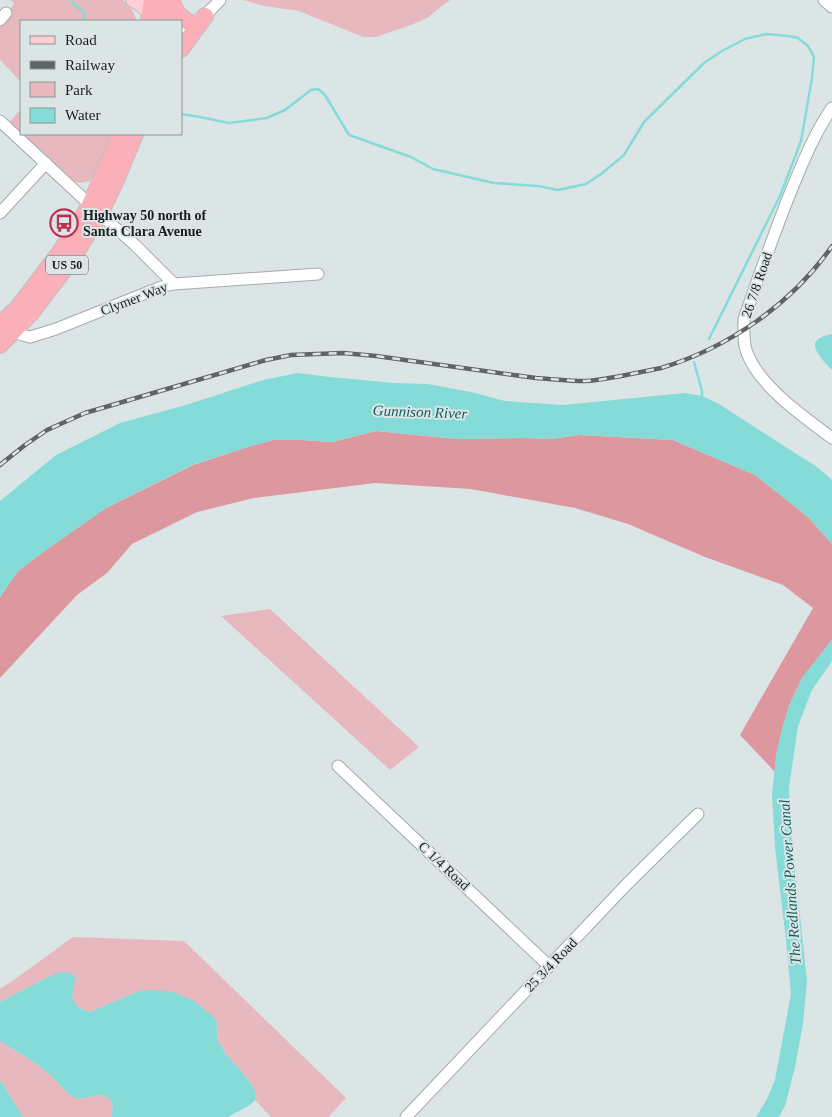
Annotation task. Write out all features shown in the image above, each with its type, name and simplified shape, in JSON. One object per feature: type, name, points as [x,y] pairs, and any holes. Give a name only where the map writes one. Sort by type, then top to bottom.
[{"type":"highway","points":[[148,10],[166,0]]},
{"type":"highway","points":[[172,0],[177,14],[193,23],[182,47]]},
{"type":"highway","name":"US 50","points":[[0,346],[8,327],[72,258],[95,210],[121,135]]},
{"type":"highway","name":"US 50","points":[[95,210],[116,180],[135,135]]},
{"type":"highway","points":[[0,336],[24,311]]},
{"type":"street","points":[[193,23],[220,0]]},
{"type":"street","points":[[824,0],[832,7]]},
{"type":"street","name":"26 7/8 Road","points":[[832,108],[821,123],[812,141],[786,204],[744,318],[744,340],[752,363],[763,379],[801,415],[832,438]]},
{"type":"street","points":[[0,121],[135,245],[174,284]]},
{"type":"street","points":[[0,212],[46,163]]},
{"type":"street","name":"Clymer Way","points":[[8,327],[30,337],[56,330],[160,287],[174,284],[318,274]]},
{"type":"street","name":"C 1/4 Road","points":[[338,766],[550,966]]},
{"type":"street","name":"25 3/4 Road","points":[[406,1117],[627,884],[698,814]]},
{"type":"green space","points":[[11,0],[123,0],[132,10],[137,20],[20,20],[20,81],[0,60],[0,25],[14,4]]},
{"type":"green space","points":[[243,0],[450,0],[427,18],[411,25],[376,37],[363,37],[299,11],[265,6]]},
{"type":"green space","points":[[20,110],[20,134],[9,123]]},
{"type":"green space","points":[[21,135],[113,135],[98,170],[90,181],[79,183],[62,175]]},
{"type":"green space","points":[[270,609],[419,747],[390,770],[221,616]]},
{"type":"green space","points":[[73,937],[184,941],[346,1098],[330,1117],[271,1117],[255,1100],[256,1092],[247,1078],[225,1053],[218,1041],[216,1019],[139,991],[90,1012],[79,1008],[52,975],[0,1002],[0,989]]},
{"type":"green space","points":[[0,1041],[52,1076],[72,1096],[81,1098],[105,1096],[113,1105],[111,1117],[23,1117],[0,1080]]},
{"type":"shaded area","points":[[376,431],[457,439],[551,439],[579,435],[673,440],[755,475],[807,516],[832,544],[832,640],[802,678],[789,706],[776,756],[775,772],[740,735],[813,608],[783,585],[705,557],[628,524],[575,508],[471,489],[375,483],[254,498],[197,512],[132,544],[107,573],[77,595],[0,678],[0,597],[18,571],[106,508],[193,465],[251,446],[273,440],[332,442]]},
{"type":"water","points":[[832,334],[832,370],[816,350],[815,343],[820,338]]},
{"type":"water","name":"Gunnison River","points":[[298,373],[394,383],[428,384],[505,401],[563,405],[685,393],[702,396],[719,404],[817,467],[832,480],[832,544],[807,516],[755,475],[673,440],[579,435],[551,439],[457,439],[376,431],[332,442],[273,440],[192,465],[106,508],[18,571],[0,597],[0,501],[56,455],[120,423],[186,405],[263,380]]},
{"type":"water","name":"The Redlands Power Canal","points":[[832,640],[832,661],[812,690],[798,726],[789,788],[791,832],[807,981],[803,1024],[785,1106],[779,1117],[756,1117],[767,1099],[775,1080],[791,994],[775,847],[772,795],[776,756],[789,706],[802,678]]},
{"type":"water","points":[[63,972],[71,973],[75,977],[72,999],[79,1008],[90,1012],[139,991],[173,992],[194,1001],[216,1019],[218,1041],[225,1053],[247,1078],[256,1092],[255,1100],[250,1105],[228,1117],[111,1117],[112,1103],[105,1096],[76,1098],[72,1096],[52,1076],[0,1041],[0,1002],[52,975]]},
{"type":"water","points":[[0,1080],[23,1117],[0,1117]]},
{"type":"waterway","points":[[72,0],[85,14],[83,20]]},
{"type":"waterway","points":[[182,114],[229,123],[267,118],[285,110],[311,90],[318,89],[325,95],[349,135],[411,157],[433,169],[494,183],[538,186],[558,190],[586,184],[624,155],[644,122],[704,63],[722,51],[745,39],[766,34],[798,38],[808,46],[814,57],[801,141],[780,196],[709,339]]},
{"type":"waterway","points":[[694,362],[702,396]]},
{"type":"railway","points":[[0,465],[47,430],[85,413],[266,360],[291,355],[343,353],[536,378],[580,381],[592,381],[661,368],[710,349],[757,321],[798,287],[832,246]]},
{"type":"place","name":"Highway 50 north of Santa Clara Avenue","points":[[64,223]]}]
